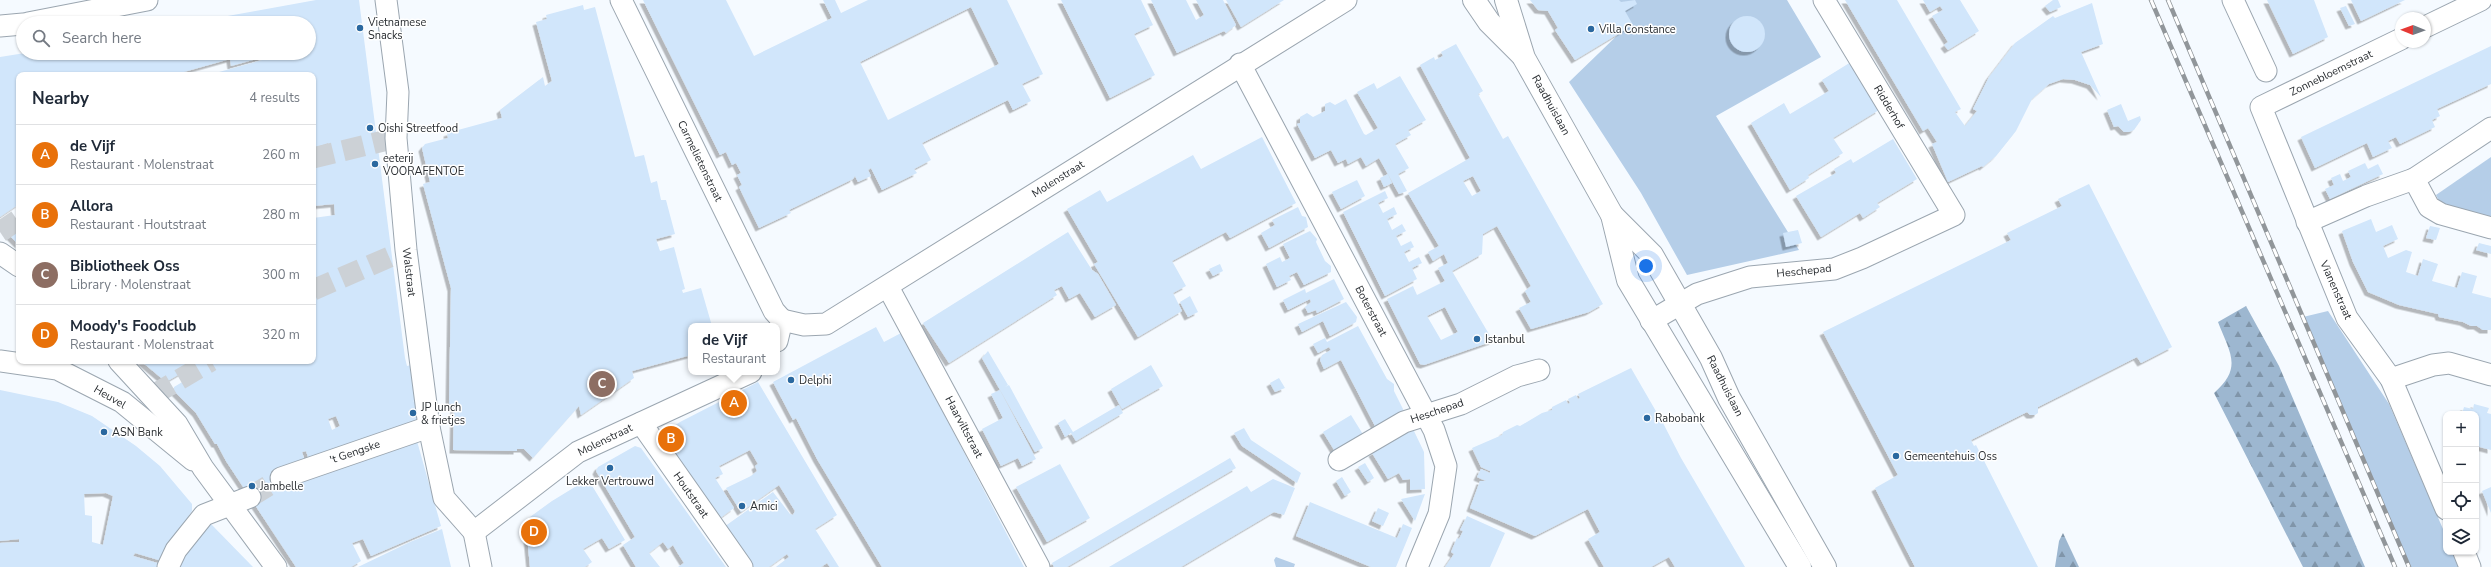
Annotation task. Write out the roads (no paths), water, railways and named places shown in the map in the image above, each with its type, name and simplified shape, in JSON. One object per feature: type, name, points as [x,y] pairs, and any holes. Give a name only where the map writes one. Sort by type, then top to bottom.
[{"type":"street","points":[[65,16],[148,0]]},
{"type":"street","name":"Walstraat","points":[[386,0],[398,92],[396,138],[406,250],[429,427],[444,498],[474,532]]},
{"type":"street","name":"Carmelietenstraat","points":[[621,0],[769,301],[782,320]]},
{"type":"street","name":"Molenstraat","points":[[782,320],[804,325],[826,324],[888,287],[1240,64],[1346,0]]},
{"type":"street","name":"Raadhuislaan","points":[[1474,0],[1489,22],[1524,58]]},
{"type":"street","name":"Raadhuislaan","points":[[1506,0],[1524,58],[1612,215],[1628,280],[1651,321],[1800,567]]},
{"type":"street","name":"Ridderhof","points":[[1824,0],[1954,215]]},
{"type":"street","points":[[2233,0],[2266,71]]},
{"type":"street","points":[[2431,24],[2481,0]]},
{"type":"street","points":[[0,26],[16,25]]},
{"type":"street","name":"Zonnebloemstraat","points":[[2261,107],[2395,41]]},
{"type":"street","name":"Boterstraat","points":[[1240,64],[1434,430],[1446,466],[1439,514],[1417,567]]},
{"type":"street","name":"Vianenstraat","points":[[2261,107],[2306,222],[2347,318],[2391,379],[2443,502]]},
{"type":"street","points":[[2306,222],[2366,196],[2414,179],[2491,128]]},
{"type":"street","points":[[2414,179],[2429,207],[2441,214],[2491,228]]},
{"type":"street","name":"Raadhuislaan","points":[[1612,215],[1652,255],[1711,358],[1729,398],[1826,567]]},
{"type":"street","name":"Heschepad","points":[[1651,321],[1697,294],[1750,277],[1834,269],[1862,258],[1954,215]]},
{"type":"street","points":[[0,252],[16,264]]},
{"type":"street","name":"Haarviltstraat","points":[[888,287],[1039,567]]},
{"type":"street","points":[[780,328],[782,320]]},
{"type":"street","name":"Heuvel","points":[[0,361],[16,363]]},
{"type":"street","points":[[2391,379],[2433,366],[2449,363],[2491,375]]},
{"type":"street","name":"Heuvel","points":[[21,364],[57,369],[122,402],[203,468]]},
{"type":"street","name":"Heuvel","points":[[123,364],[177,424],[203,468],[276,567]]},
{"type":"street","name":"Heschepad","points":[[1339,460],[1404,422],[1461,404],[1517,376],[1539,370]]},
{"type":"street","name":"Molenstraat","points":[[474,532],[578,452],[745,375]]},
{"type":"street","name":"Houtstraat","points":[[641,423],[742,567]]},
{"type":"street","name":"'t Gengske","points":[[281,478],[429,427]]},
{"type":"street","points":[[168,567],[176,550],[204,514],[250,497]]},
{"type":"street","points":[[474,532],[481,567]]},
{"type":"street","points":[[2465,555],[2470,567]]},
{"type":"tunnel","points":[[316,157],[396,138]]},
{"type":"tunnel","points":[[0,232],[16,221]]},
{"type":"tunnel","points":[[316,289],[406,250]]},
{"type":"tunnel","points":[[153,395],[206,364]]},
{"type":"tunnel","points":[[250,497],[281,478]]},
{"type":"railway","points":[[2151,0],[2395,567]]},
{"type":"railway","points":[[2168,0],[2409,567]]},
{"type":"place","name":"Vietnamese Snacks","points":[[360,28]]},
{"type":"place","name":"Villa Constance","points":[[1591,29]]},
{"type":"place","name":"Oishi Streetfood","points":[[370,128]]},
{"type":"place","name":"eeterij VOORAFENTOE","points":[[375,164]]},
{"type":"place","name":"Istanbul","points":[[1477,339]]},
{"type":"place","name":"Delphi","points":[[791,380]]},
{"type":"place","name":"Bibliotheek Oss","points":[[602,384]]},
{"type":"place","name":"de Vijf","points":[[734,403]]},
{"type":"place","name":"JP lunch & frietjes","points":[[413,413]]},
{"type":"place","name":"Rabobank","points":[[1647,418]]},
{"type":"place","name":"ASN Bank","points":[[104,432]]},
{"type":"place","name":"Allora","points":[[671,439]]},
{"type":"place","name":"Gemeentehuis Oss","points":[[1896,456]]},
{"type":"place","name":"Lekker Vertrouwd","points":[[610,468]]},
{"type":"place","name":"Jambelle","points":[[252,486]]},
{"type":"place","name":"Amici","points":[[742,506]]},
{"type":"place","name":"Moody's Foodclub","points":[[534,532]]}]
